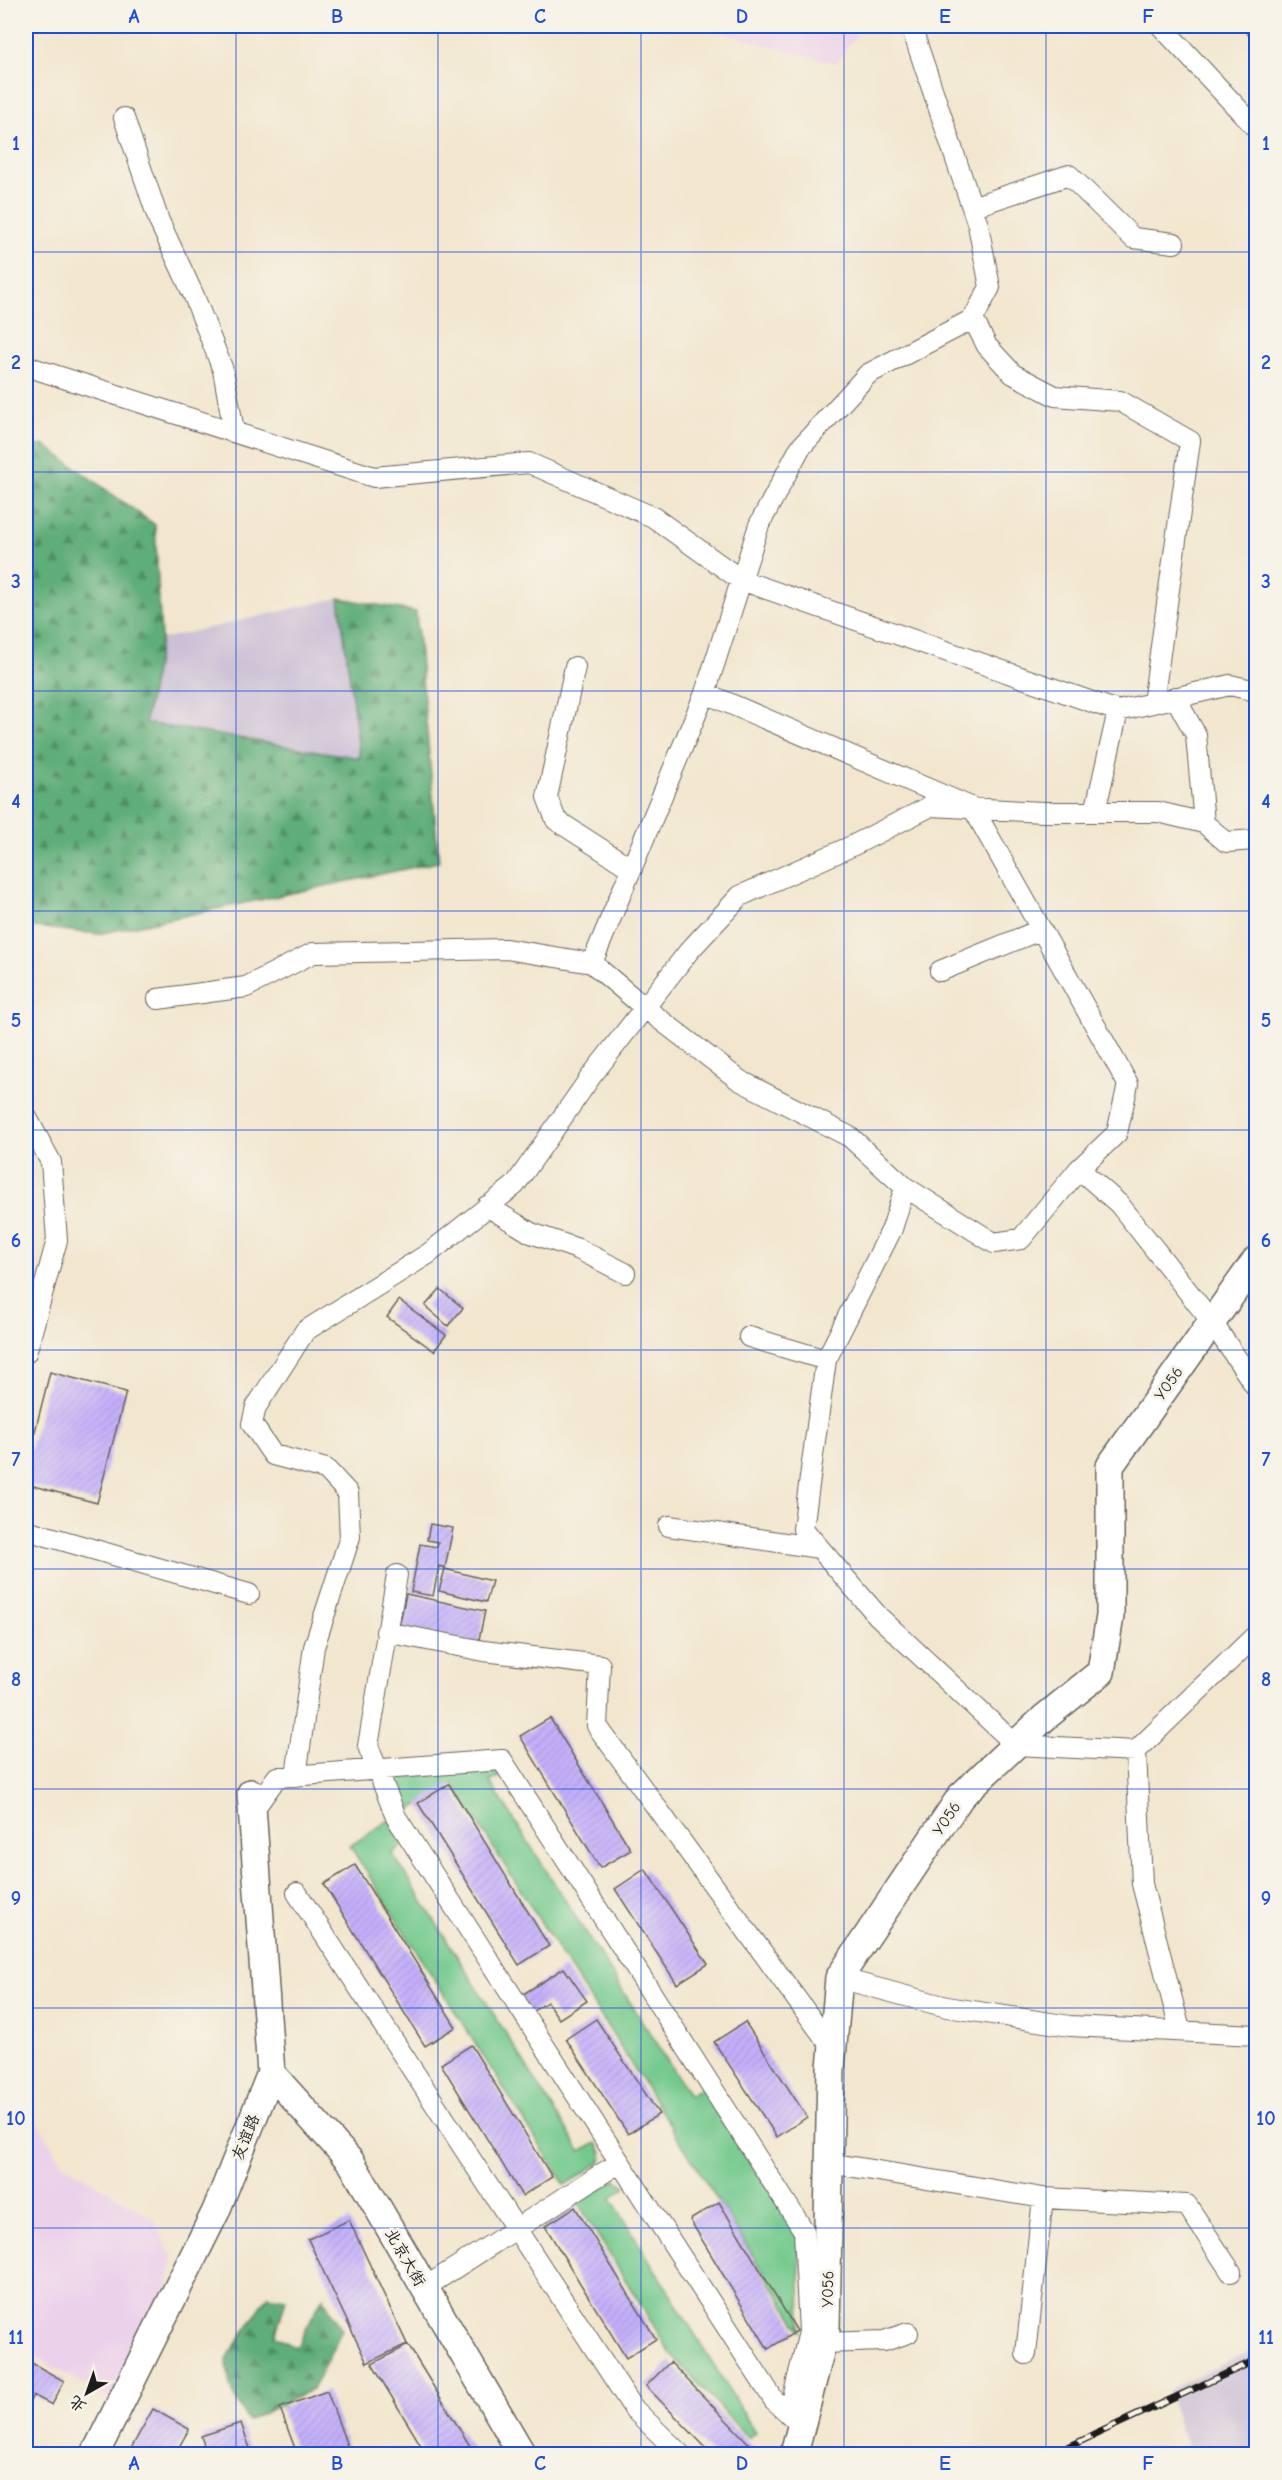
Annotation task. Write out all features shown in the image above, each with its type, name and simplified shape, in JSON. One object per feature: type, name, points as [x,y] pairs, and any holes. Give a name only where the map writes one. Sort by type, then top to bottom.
[{"type":"street","points":[[592,963],[705,693],[759,525],[800,448],[868,374],[972,319],[990,287],[978,225],[911,26]]},
{"type":"street","points":[[1161,26],[1257,128]]},
{"type":"street","points":[[124,118],[159,221],[223,370],[234,431]]},
{"type":"street","points":[[972,207],[1069,176],[1133,238],[1174,243]]},
{"type":"street","points":[[972,319],[987,346],[1013,374],[1055,396],[1120,401],[1190,441],[1153,703]]},
{"type":"street","points":[[26,366],[374,477],[529,463],[653,517],[741,580],[1118,711],[1230,685],[1257,691]]},
{"type":"street","points":[[575,667],[547,797],[556,820],[632,869]]},
{"type":"street","points":[[158,999],[246,987],[313,953],[506,949],[592,963],[645,1008],[739,1080],[850,1137],[905,1187],[994,1243],[1021,1239],[1079,1169],[1116,1133],[1128,1084],[973,808],[705,693]]},
{"type":"street","points":[[1175,698],[1196,735],[1204,823]]},
{"type":"street","points":[[1095,812],[1118,711]]},
{"type":"street","points":[[296,1776],[314,1647],[350,1537],[348,1493],[326,1468],[273,1455],[252,1424],[256,1407],[305,1331],[428,1254],[515,1185],[592,1075],[689,951],[740,896],[852,846],[931,806],[1158,812],[1204,823],[1226,842],[1257,840]]},
{"type":"street","points":[[940,971],[1040,930]]},
{"type":"street","points":[[26,1116],[51,1162],[57,1240],[26,1353]]},
{"type":"street","points":[[1079,1169],[1119,1204],[1256,1382]]},
{"type":"street","points":[[905,1187],[892,1229],[826,1360],[803,1529],[878,1616],[1016,1745],[1136,1751],[1257,1635]]},
{"type":"street","points":[[487,1206],[531,1233],[578,1249],[625,1274]]},
{"type":"street","name":"Y056","points":[[794,2454],[795,2420],[826,2329],[833,2049],[839,1978],[961,1796],[1101,1672],[1110,1616],[1110,1466],[1257,1260]]},
{"type":"street","points":[[749,1337],[826,1360]]},
{"type":"street","points":[[669,1526],[819,1548]]},
{"type":"street","points":[[26,1530],[249,1594]]},
{"type":"street","points":[[397,1575],[368,1746],[396,1817],[774,2400],[795,2420]]},
{"type":"street","points":[[386,1632],[484,1651],[600,1665],[597,1726],[833,2049]]},
{"type":"street","points":[[1136,1751],[1142,1884],[1180,2030]]},
{"type":"street","points":[[251,1802],[277,1777],[502,1760],[804,2230],[809,2332],[795,2420]]},
{"type":"street","name":"友谊路","points":[[96,2454],[216,2211],[271,2073],[251,1802]]},
{"type":"street","points":[[297,1893],[634,2409],[680,2454]]},
{"type":"street","points":[[839,1978],[947,2007],[1070,2026],[1257,2035]]},
{"type":"street","name":"北京大街","points":[[271,2073],[351,2162],[522,2454]]},
{"type":"street","points":[[424,2288],[620,2162]]},
{"type":"street","points":[[829,2163],[1043,2198],[1187,2205],[1231,2272]]},
{"type":"street","points":[[1026,2354],[1043,2198]]},
{"type":"street","points":[[822,2343],[884,2341],[908,2333]]},
{"type":"shaded area","points":[[717,26],[863,26],[836,63],[716,32]]},
{"type":"shaded area","points":[[339,598],[360,758],[145,723],[161,639]]},
{"type":"shaded area","points":[[26,2102],[62,2163],[153,2219],[172,2256],[169,2287],[111,2400],[31,2354],[26,2359]]},
{"type":"shaded area","points":[[1256,2348],[1256,2454],[1190,2454],[1167,2391]]},
{"type":"green space","points":[[44,445],[155,525],[161,639],[145,723],[360,758],[339,598],[416,612],[439,862],[98,934],[26,926],[26,448]]},
{"type":"green space","points":[[486,1769],[503,1774],[490,1782],[689,2095],[705,2086],[799,2233],[801,2331],[453,1784],[405,1813],[391,1784],[397,1776]]},
{"type":"green space","points":[[389,1820],[404,1845],[392,1853],[580,2151],[597,2143],[602,2153],[601,2162],[565,2185],[350,1846]]},
{"type":"green space","points":[[615,2180],[626,2186],[611,2198],[755,2432],[748,2438],[671,2354],[577,2202]]},
{"type":"green space","points":[[268,2296],[286,2299],[275,2336],[296,2348],[323,2297],[342,2330],[313,2389],[248,2421],[230,2386],[226,2359]]},
{"type":"building","points":[[440,1289],[463,1308],[448,1326],[425,1306]]},
{"type":"building","points":[[399,1300],[446,1335],[434,1351],[387,1317]]},
{"type":"building","points":[[50,1372],[126,1392],[97,1503],[26,1484],[26,1467]]},
{"type":"building","points":[[430,1524],[453,1528],[445,1568],[439,1566],[433,1596],[411,1592],[420,1544],[437,1547],[438,1542],[427,1540]]},
{"type":"building","points":[[445,1569],[492,1581],[486,1602],[439,1591]]},
{"type":"building","points":[[406,1594],[485,1611],[478,1644],[399,1627]]},
{"type":"building","points":[[550,1718],[631,1850],[600,1868],[520,1736]]},
{"type":"building","points":[[449,1784],[549,1946],[519,1965],[418,1803]]},
{"type":"building","points":[[355,1865],[456,2027],[425,2046],[324,1884]]},
{"type":"building","points":[[645,1869],[708,1964],[677,1984],[615,1889]]},
{"type":"building","points":[[564,1968],[587,2001],[559,2019],[547,2002],[528,2015],[517,1998]]},
{"type":"building","points":[[596,2019],[659,2114],[628,2134],[566,2039]]},
{"type":"building","points":[[745,2022],[807,2117],[777,2137],[714,2042]]},
{"type":"building","points":[[471,2045],[552,2177],[522,2196],[441,2064]]},
{"type":"building","points":[[719,2202],[797,2331],[768,2349],[690,2220]]},
{"type":"building","points":[[575,2207],[656,2339],[626,2358],[545,2226]]},
{"type":"building","points":[[349,2220],[407,2344],[367,2363],[308,2239]]},
{"type":"building","points":[[408,2345],[475,2454],[426,2454],[372,2364]]},
{"type":"building","points":[[28,2361],[64,2381],[52,2405],[33,2395],[26,2410]]},
{"type":"building","points":[[670,2362],[759,2454],[712,2454],[646,2386]]},
{"type":"building","points":[[327,2391],[350,2454],[297,2454],[280,2408]]},
{"type":"building","points":[[153,2409],[189,2429],[175,2454],[128,2454]]},
{"type":"building","points":[[241,2423],[252,2454],[207,2454],[201,2436]]},
{"type":"railway","points":[[1053,2454],[1256,2360]]}]
